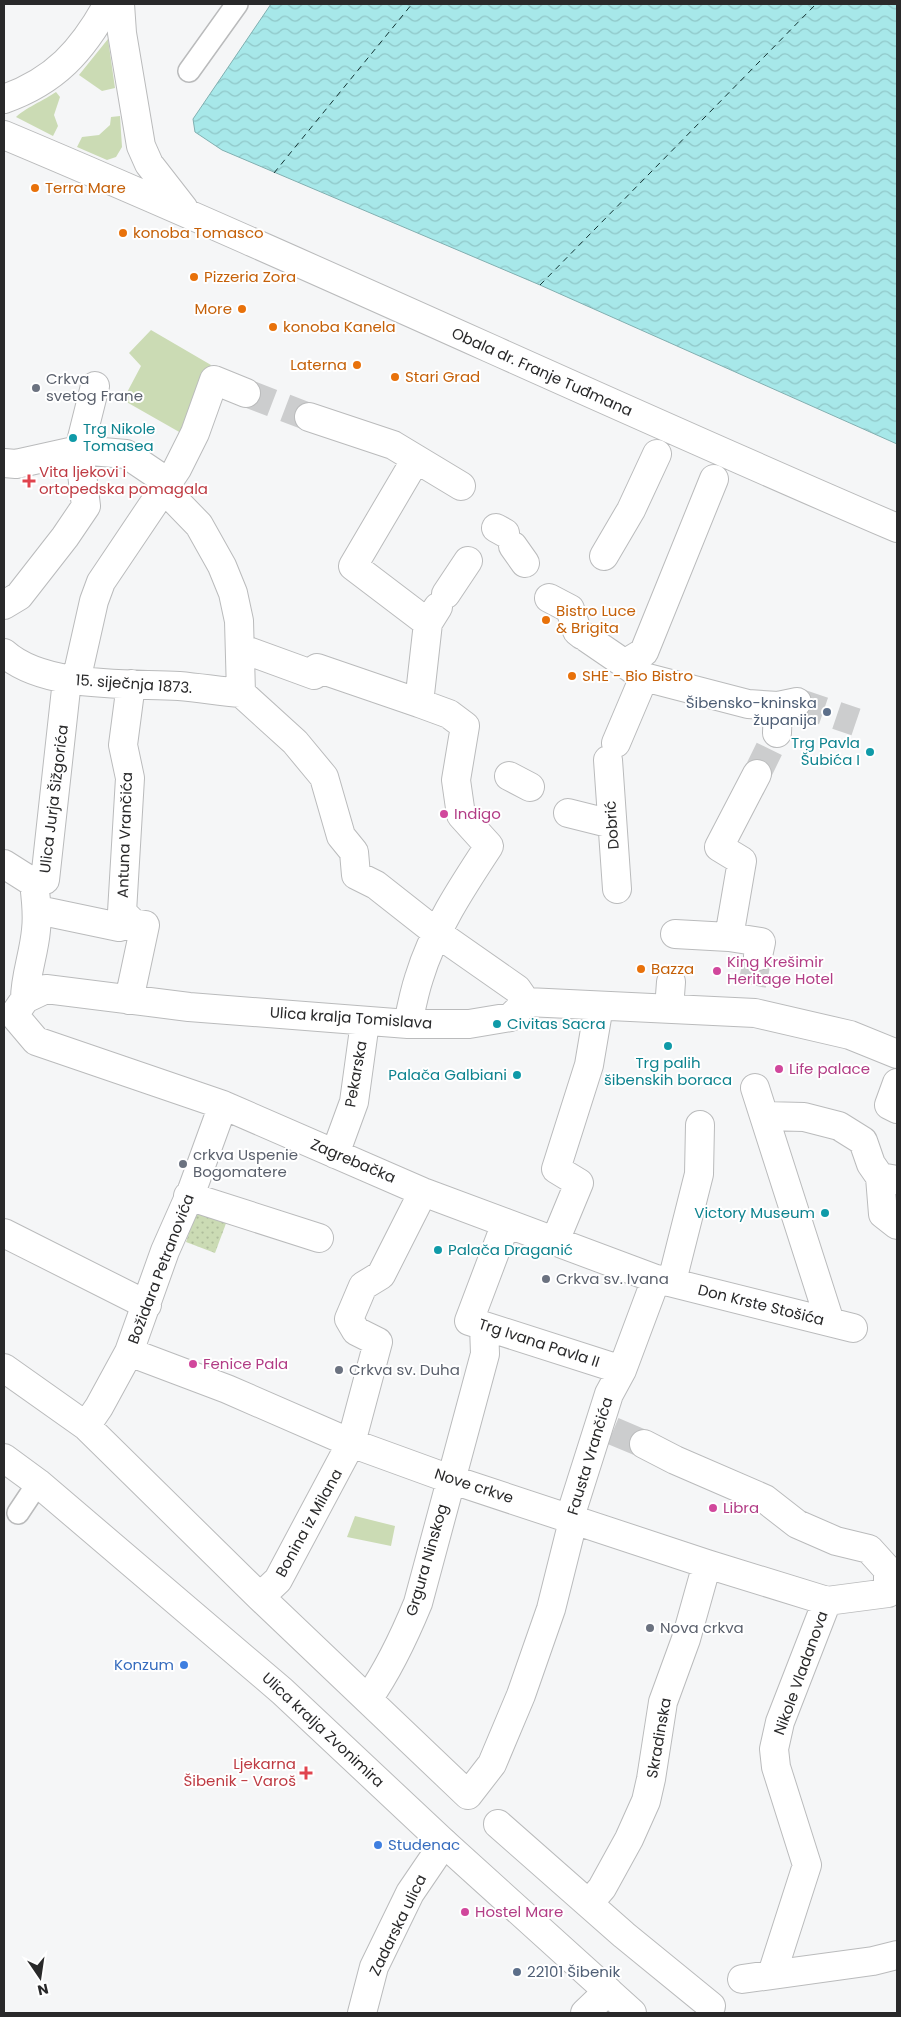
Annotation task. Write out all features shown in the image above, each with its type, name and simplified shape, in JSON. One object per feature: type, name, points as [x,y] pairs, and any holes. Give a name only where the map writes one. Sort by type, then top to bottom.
[{"type":"street","points":[[4,99],[24,92],[53,75],[76,52],[94,28],[108,4]]},
{"type":"street","name":"Obala dr. Franje Tuđmana","points":[[120,4],[122,33],[141,146],[149,164],[188,214]]},
{"type":"street","name":"Obala dr. Franje Tuđmana","points":[[4,135],[188,214],[716,450],[897,528]]},
{"type":"street","points":[[106,178],[120,175],[132,169],[139,159],[141,146]]},
{"type":"street","name":"Ulica Jurja Šižgorića","points":[[36,896],[45,880],[71,681],[101,582],[167,486],[195,433],[214,380],[246,393]]},
{"type":"street","points":[[4,605],[19,596],[65,537],[86,506],[79,450],[96,386]]},
{"type":"street","points":[[309,417],[393,445],[461,486]]},
{"type":"street","points":[[10,463],[79,450],[126,454],[167,486],[199,525],[222,566],[233,593],[239,621],[241,693],[295,742],[324,777],[341,836],[354,852],[356,875],[376,885],[437,933],[517,989],[526,1002],[745,1013],[850,1035],[897,1054]]},
{"type":"street","points":[[604,556],[631,510],[657,454]]},
{"type":"street","points":[[416,459],[353,566],[438,608]]},
{"type":"street","points":[[635,670],[714,479]]},
{"type":"street","points":[[419,703],[438,608],[468,561]]},
{"type":"street","points":[[529,567],[577,631],[635,670],[748,704],[787,704],[777,733]]},
{"type":"street","points":[[240,648],[314,675],[317,668],[449,714],[465,726],[473,743],[456,780],[461,815],[490,846],[462,888],[437,933],[419,977],[408,1024]]},
{"type":"street","name":"15. siječnja 1873.","points":[[4,654],[40,673],[71,681],[241,693]]},
{"type":"street","name":"Dobrić","points":[[617,889],[612,824],[612,751],[635,670]]},
{"type":"street","name":"Antuna Vrančića","points":[[129,1000],[145,925],[133,923],[122,912],[130,778],[123,745],[131,684]]},
{"type":"street","points":[[729,937],[742,861],[719,847],[757,774]]},
{"type":"street","points":[[568,813],[612,824]]},
{"type":"street","points":[[4,864],[36,896],[119,927],[133,923]]},
{"type":"street","points":[[14,1010],[25,984],[36,931],[36,896]]},
{"type":"street","points":[[675,934],[729,937],[761,942],[758,956]]},
{"type":"street","points":[[669,1009],[670,982]]},
{"type":"street","name":"Ulica kralja Tomislava","points":[[14,1010],[46,989],[129,1000],[365,1022],[468,1024],[511,1017],[526,1002]]},
{"type":"street","points":[[555,1241],[579,1183],[556,1170],[588,1065],[599,1006]]},
{"type":"street","name":"Zagrebačka","points":[[14,1010],[36,1041],[223,1106],[423,1192],[662,1281]]},
{"type":"street","name":"Pekarska","points":[[335,1154],[354,1102],[365,1022]]},
{"type":"street","points":[[897,1083],[889,1105],[897,1109]]},
{"type":"street","points":[[755,1088],[764,1116],[804,1117],[839,1126],[863,1141],[871,1164],[889,1178],[883,1214],[897,1225]]},
{"type":"street","name":"Božidara Petranovića","points":[[86,1426],[99,1407],[129,1352],[165,1251],[223,1106]]},
{"type":"street","name":"Don Krste Stošića","points":[[662,1281],[841,1325],[764,1116]]},
{"type":"street","name":"Fausta Vrančića","points":[[368,1699],[468,1795],[492,1764],[537,1652],[571,1529],[570,1517],[606,1428],[609,1394],[622,1370],[662,1281],[674,1273],[699,1174],[700,1124]]},
{"type":"street","name":"Bonina iz Milana","points":[[260,1597],[278,1580],[351,1443],[378,1342],[356,1332],[349,1319],[363,1286],[380,1275],[423,1192]]},
{"type":"street","points":[[188,1196],[319,1238]]},
{"type":"street","name":"Trg Ivana Pavla II","points":[[506,1223],[469,1321],[622,1370]]},
{"type":"street","points":[[4,1233],[147,1305]]},
{"type":"street","name":"Grgura Ninskog","points":[[368,1699],[383,1677],[403,1640],[418,1603],[485,1354],[484,1326]]},
{"type":"street","name":"Nove crkve","points":[[129,1352],[227,1390],[351,1443],[450,1479],[570,1517],[707,1564],[827,1601]]},
{"type":"street","points":[[4,1368],[86,1426],[260,1597],[368,1699]]},
{"type":"street","points":[[644,1444],[675,1460],[765,1499],[797,1524],[836,1541],[869,1549],[893,1580],[827,1601]]},
{"type":"street","name":"Ulica kralja Zvonimira","points":[[4,1458],[38,1483],[282,1691],[444,1843],[632,2013]]},
{"type":"street","name":"Skradinska","points":[[590,1902],[602,1888],[629,1839],[646,1801],[663,1702],[686,1639],[707,1564]]},
{"type":"street","name":"Nikole Vladanova","points":[[772,1974],[807,1865],[776,1767],[774,1749],[780,1722],[827,1601]]},
{"type":"street","points":[[498,1824],[590,1902],[624,1935],[720,1992],[772,1974],[895,1957]]},
{"type":"street","name":"Zadarska ulica","points":[[362,2013],[374,1967],[410,1893],[444,1843]]},
{"type":"street","points":[[585,2013],[608,1991]]},
{"type":"lane","points":[[189,71],[237,4]]},
{"type":"lane","points":[[18,1513],[38,1483]]},
{"type":"green space","points":[[108,39],[115,88],[102,91],[79,75]]},
{"type":"green space","points":[[56,92],[60,97],[54,115],[58,126],[53,136],[16,117],[23,111]]},
{"type":"green space","points":[[120,116],[122,147],[116,157],[107,160],[77,147],[82,137],[99,135],[110,125],[111,117]]},
{"type":"green space","points":[[151,330],[211,365],[181,433],[123,400],[141,366],[129,353]]},
{"type":"green space","points":[[198,1207],[228,1218],[215,1253],[186,1242]]},
{"type":"green space","points":[[355,1516],[395,1526],[391,1546],[347,1537]]},
{"type":"water","points":[[271,4],[897,4],[897,444],[540,285],[222,150],[195,132],[193,119]]},
{"type":"ferry route","points":[[274,173],[412,4]]},
{"type":"ferry route","points":[[540,285],[816,4]]},
{"type":"tunnel","points":[[246,393],[309,417]]},
{"type":"tunnel","points":[[797,702],[856,722]]},
{"type":"tunnel","points":[[757,774],[777,733]]},
{"type":"tunnel","points":[[752,985],[758,956]]},
{"type":"tunnel","points":[[613,1431],[644,1444]]},
{"type":"place","name":"Terra Mare","points":[[35,188]]},
{"type":"place","name":"konoba Tomasco","points":[[123,233]]},
{"type":"place","name":"Pizzeria Zora","points":[[194,277]]},
{"type":"place","name":"More","points":[[242,309]]},
{"type":"place","name":"konoba Kanela","points":[[273,327]]},
{"type":"place","name":"Laterna","points":[[357,365]]},
{"type":"place","name":"Stari Grad","points":[[395,377]]},
{"type":"place","name":"Crkva svetog Frane","points":[[36,388]]},
{"type":"place","name":"Trg Nikole Tomasea","points":[[73,438]]},
{"type":"place","name":"Vita ljekovi i ortopedska pomagala","points":[[29,481]]},
{"type":"place","name":"Bistro Luce & Brigita","points":[[546,620]]},
{"type":"place","name":"SHE - Bio Bistro","points":[[572,676]]},
{"type":"place","name":"Šibensko-kninska županija","points":[[827,712]]},
{"type":"place","name":"Trg Pavla Šubića I","points":[[870,752]]},
{"type":"place","name":"Indigo","points":[[444,814]]},
{"type":"place","name":"Bazza","points":[[641,969]]},
{"type":"place","name":"King Krešimir Heritage Hotel","points":[[717,971]]},
{"type":"place","name":"Civitas Sacra","points":[[497,1024]]},
{"type":"place","name":"Trg palih šibenskih boraca","points":[[668,1046]]},
{"type":"place","name":"Life palace","points":[[779,1069]]},
{"type":"place","name":"Palača Galbiani","points":[[517,1075]]},
{"type":"place","name":"crkva Uspenie Bogomatere","points":[[183,1164]]},
{"type":"place","name":"Victory Museum","points":[[825,1213]]},
{"type":"place","name":"Palača Draganić","points":[[438,1250]]},
{"type":"place","name":"Crkva sv. Ivana","points":[[546,1279]]},
{"type":"place","name":"Fenice Pala","points":[[193,1364]]},
{"type":"place","name":"Crkva sv. Duha","points":[[339,1370]]},
{"type":"place","name":"Libra","points":[[713,1508]]},
{"type":"place","name":"Nova crkva","points":[[650,1628]]},
{"type":"place","name":"Konzum","points":[[184,1665]]},
{"type":"place","name":"Ljekarna Šibenik - Varoš","points":[[306,1773]]},
{"type":"place","name":"Studenac","points":[[378,1845]]},
{"type":"place","name":"Hostel Mare","points":[[465,1912]]},
{"type":"place","name":"22101 Šibenik","points":[[517,1972]]}]
